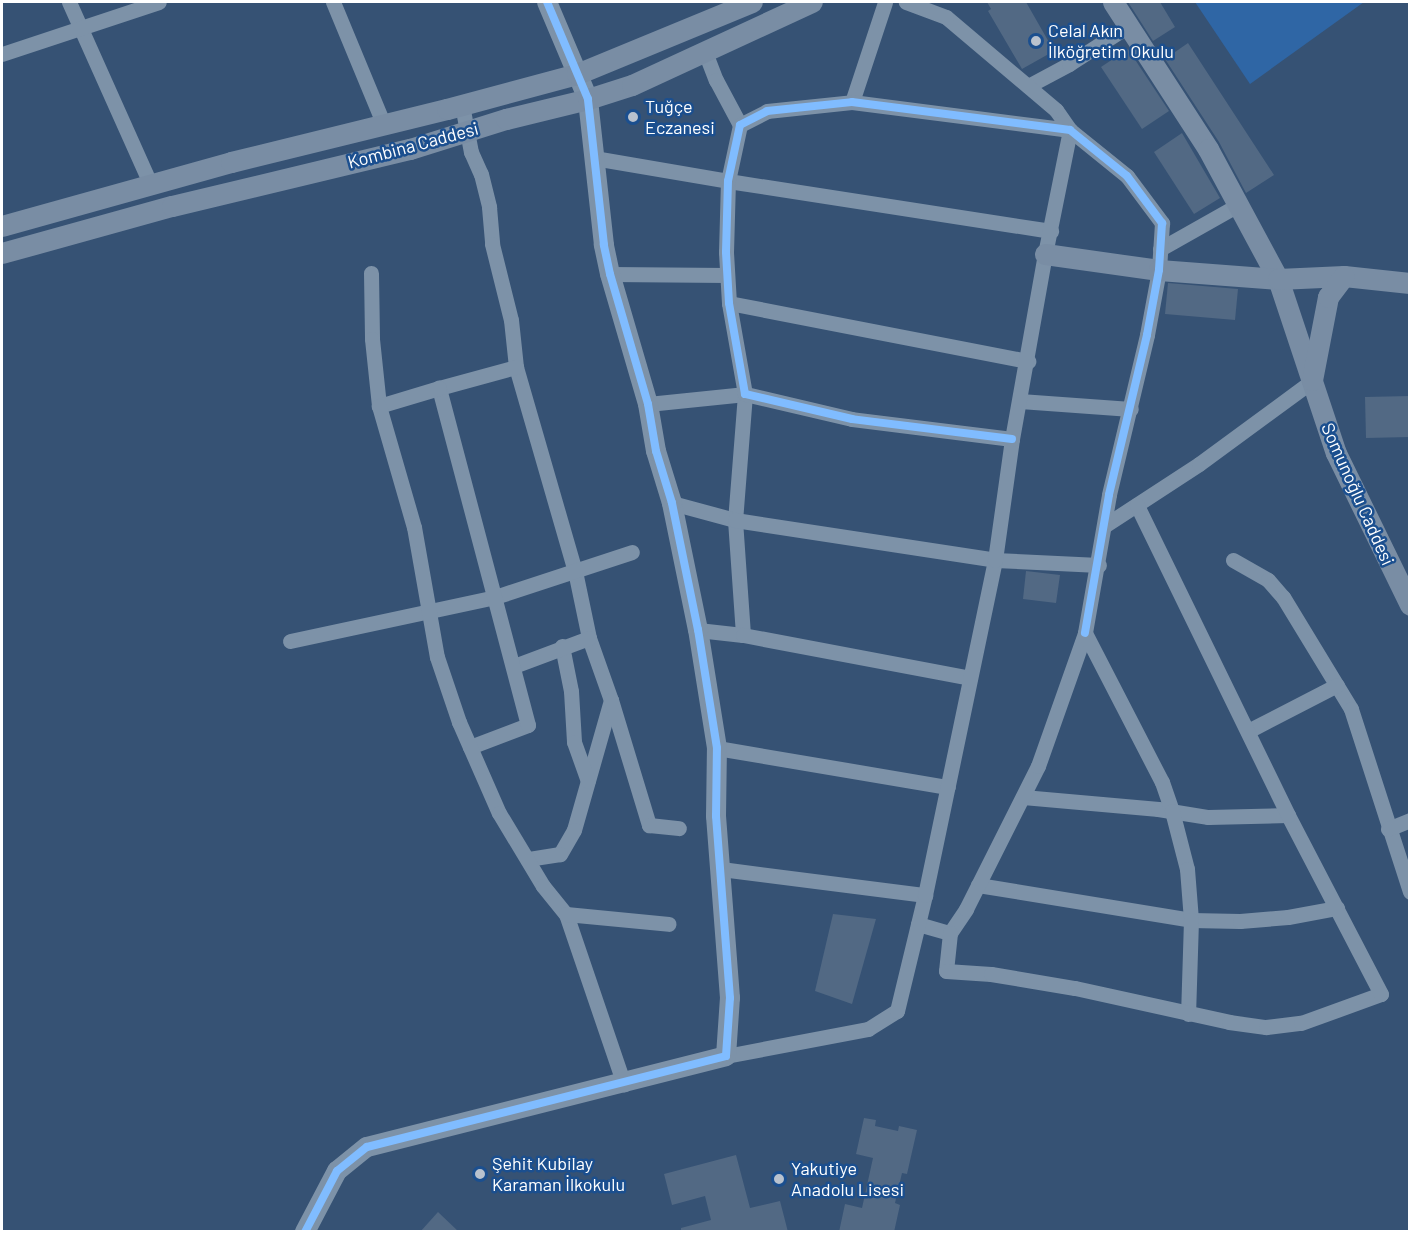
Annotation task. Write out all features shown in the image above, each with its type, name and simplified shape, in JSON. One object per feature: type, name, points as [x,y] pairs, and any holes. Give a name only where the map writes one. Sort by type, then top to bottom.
[{"type":"main road","name":"Kombina Caddesi","points":[[2,226],[151,184],[577,74],[752,2]]},
{"type":"main road","name":"Kombina Caddesi","points":[[2,254],[172,206],[410,149],[467,131],[588,99],[632,85],[812,2]]},
{"type":"main road","name":"Somunoğlu Caddesi","points":[[1113,2],[1208,149],[1278,279],[1336,453],[1410,605]]},
{"type":"main road","points":[[1045,254],[1159,270],[1278,279],[1344,276],[1410,283]]},
{"type":"main road","points":[[1312,381],[1328,297],[1344,276]]},
{"type":"street","points":[[69,2],[151,184]]},
{"type":"street","points":[[2,54],[159,2]]},
{"type":"street","points":[[333,2],[384,125]]},
{"type":"street","points":[[547,2],[588,99],[610,274],[648,404],[656,451],[672,503],[698,630],[717,748],[716,816],[730,998],[726,1056]]},
{"type":"street","points":[[852,102],[885,2]]},
{"type":"street","points":[[906,2],[946,17],[1056,110],[1071,130],[1127,176],[1162,223],[1159,270],[1131,409],[1104,526],[1099,566],[1085,633],[1038,766],[978,885],[950,933],[946,971],[991,974],[1075,988],[1188,1014],[1266,1027],[1301,1023],[1381,994],[1288,815],[1137,505]]},
{"type":"street","points":[[1028,86],[1069,64],[1128,26]]},
{"type":"street","points":[[705,52],[716,80],[740,125],[728,181],[727,275],[729,303],[745,394],[735,520],[743,635]]},
{"type":"street","points":[[740,125],[768,111],[852,102],[1071,130]]},
{"type":"street","points":[[462,105],[471,152],[481,174],[489,207],[492,244],[511,320],[516,367],[575,571],[589,638],[611,700],[649,825],[679,828]]},
{"type":"street","points":[[305,1232],[337,1171],[367,1147],[624,1084],[726,1056],[868,1029],[897,1011],[925,894],[995,560],[1012,439],[1028,361],[1045,254],[1071,130]]},
{"type":"street","points":[[594,158],[1051,231]]},
{"type":"street","points":[[1160,249],[1238,205]]},
{"type":"street","points":[[371,273],[372,339],[379,406],[414,526],[436,657],[470,747],[499,813],[543,886],[566,914],[624,1084]]},
{"type":"street","points":[[610,274],[727,275]]},
{"type":"street","points":[[729,303],[1028,361]]},
{"type":"street","points":[[379,406],[516,367]]},
{"type":"street","points":[[1104,526],[1199,464],[1312,381]]},
{"type":"street","points":[[439,388],[528,725],[470,747]]},
{"type":"street","points":[[648,404],[745,394],[852,419],[1012,439]]},
{"type":"street","points":[[1020,401],[1131,409]]},
{"type":"street","points":[[672,503],[735,520],[995,560],[1099,566]]},
{"type":"street","points":[[290,641],[495,597],[633,552]]},
{"type":"street","points":[[1233,560],[1268,580],[1283,597],[1351,709],[1410,892]]},
{"type":"street","points":[[698,630],[743,635],[970,678]]},
{"type":"street","points":[[1085,633],[1162,782],[1172,811],[1187,869],[1191,920],[1188,1014]]},
{"type":"street","points":[[514,666],[562,646],[589,638]]},
{"type":"street","points":[[562,646],[571,691],[574,741],[588,782]]},
{"type":"street","points":[[1248,731],[1337,685]]},
{"type":"street","points":[[527,859],[560,854],[574,830],[611,700]]},
{"type":"street","points":[[717,748],[948,787]]},
{"type":"street","points":[[1023,797],[1172,811],[1208,817],[1288,815]]},
{"type":"street","points":[[1388,829],[1410,820]]},
{"type":"street","points":[[721,869],[925,894]]},
{"type":"street","points":[[978,885],[1191,920],[1239,921],[1288,917],[1337,908]]},
{"type":"street","points":[[566,914],[669,924]]},
{"type":"street","points":[[918,924],[950,933]]},
{"type":"shaded area","points":[[1195,2],[1364,2],[1250,84]]},
{"type":"building","points":[[987,2],[1026,2],[1054,51],[1022,69],[988,11],[991,9]]},
{"type":"building","points":[[1128,2],[1160,2],[1175,27],[1153,41]]},
{"type":"building","points":[[1188,43],[1274,175],[1246,193],[1219,142],[1165,59]]},
{"type":"building","points":[[1128,49],[1169,111],[1142,129],[1101,67]]},
{"type":"building","points":[[1182,133],[1220,198],[1194,214],[1154,152]]},
{"type":"building","points":[[1168,283],[1238,289],[1235,320],[1165,314]]},
{"type":"building","points":[[1410,396],[1410,437],[1366,438],[1365,397]]},
{"type":"building","points":[[1026,571],[1060,575],[1056,603],[1023,599]]},
{"type":"building","points":[[833,914],[876,919],[852,1004],[815,991]]},
{"type":"building","points":[[864,1118],[876,1120],[875,1126],[898,1131],[899,1126],[917,1130],[907,1174],[902,1173],[895,1203],[900,1205],[894,1232],[839,1232],[845,1204],[862,1208],[873,1158],[856,1154]]},
{"type":"building","points":[[736,1155],[750,1208],[780,1201],[788,1232],[681,1232],[681,1228],[711,1220],[705,1196],[672,1205],[664,1174]]},
{"type":"building","points":[[438,1212],[459,1232],[420,1232]]},
{"type":"cycle path","points":[[305,1232],[337,1171],[367,1147],[726,1056],[730,998],[716,816],[717,748],[698,630],[672,503],[656,451],[648,404],[610,274],[604,245],[588,99],[547,2]]},
{"type":"cycle path","points":[[1012,439],[852,419],[745,394],[729,303],[726,252],[728,181],[740,125],[767,111],[852,102],[1070,130],[1127,176],[1162,223],[1159,270],[1147,335],[1109,495],[1085,633]]},
{"type":"place","name":"Celal Akın İlköğretim Okulu","points":[[1036,41]]},
{"type":"place","name":"Tuğçe Eczanesi","points":[[633,117]]},
{"type":"place","name":"Şehit Kubilay Karaman İlkokulu","points":[[480,1174]]},
{"type":"place","name":"Yakutiye Anadolu Lisesi","points":[[779,1179]]}]
